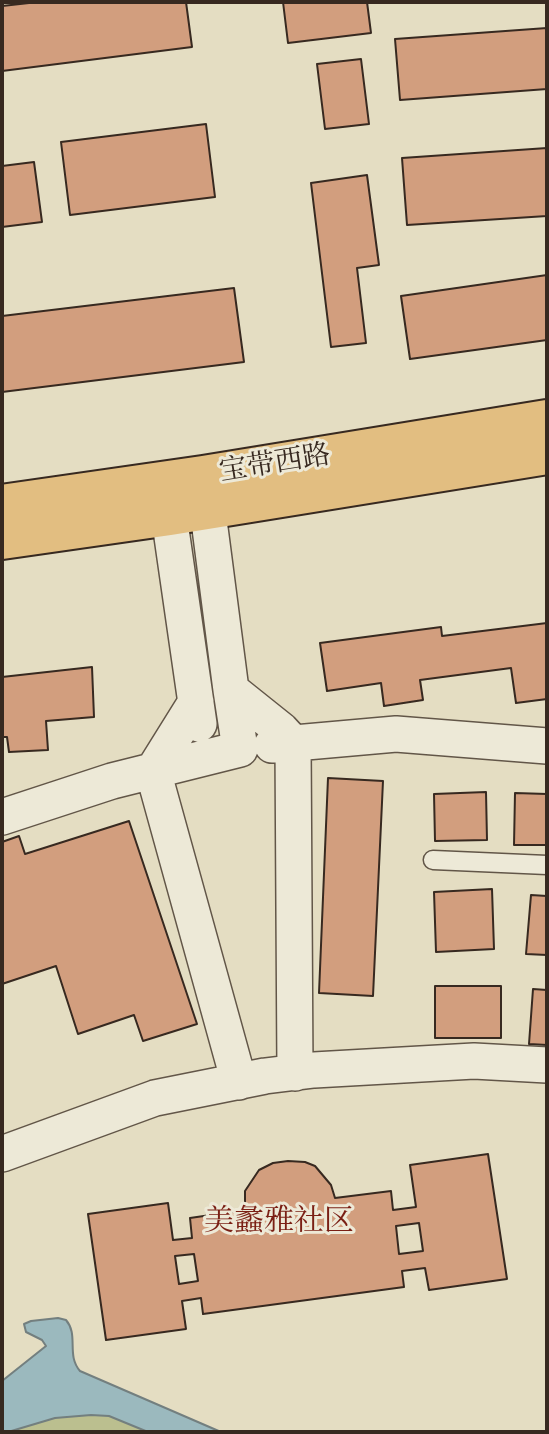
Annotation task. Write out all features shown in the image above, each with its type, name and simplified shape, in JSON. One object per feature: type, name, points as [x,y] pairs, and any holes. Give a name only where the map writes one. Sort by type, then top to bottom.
[{"type":"main road","name":"宝带西路","points":[[206,493],[547,419]]},
{"type":"main road","name":"宝带西路","points":[[2,540],[167,499],[547,455]]},
{"type":"main road","name":"宝带西路","points":[[2,504],[167,499]]},
{"type":"street","points":[[206,493],[240,749]]},
{"type":"street","points":[[167,499],[203,758]]},
{"type":"street","points":[[231,690],[293,743],[295,1073]]},
{"type":"street","points":[[196,702],[153,771],[239,1082]]},
{"type":"street","points":[[2,817],[112,781],[240,749],[396,734],[547,746]]},
{"type":"street","points":[[2,1154],[155,1098],[239,1082],[295,1073],[474,1061],[547,1065]]},
{"type":"lane","points":[[433,860],[547,865]]},
{"type":"green space","points":[[73,1415],[109,1416],[148,1432],[8,1432],[39,1421]]},
{"type":"water","points":[[58,1318],[66,1320],[70,1326],[74,1358],[80,1371],[221,1432],[148,1432],[109,1416],[91,1415],[55,1418],[2,1432],[2,1381],[46,1346],[42,1340],[26,1332],[24,1324]]},
{"type":"building","points":[[38,2],[186,2],[192,47],[2,71],[2,6]]},
{"type":"building","points":[[283,2],[367,2],[371,33],[288,43]]},
{"type":"building","points":[[547,28],[547,89],[400,100],[395,39]]},
{"type":"building","points":[[361,59],[369,124],[325,129],[317,64]]},
{"type":"building","points":[[206,124],[215,197],[70,215],[61,142]]},
{"type":"building","points":[[547,148],[547,216],[407,225],[402,158]]},
{"type":"building","points":[[34,162],[42,222],[2,227],[2,166]]},
{"type":"building","points":[[367,175],[379,265],[357,268],[366,343],[331,347],[311,183]]},
{"type":"building","points":[[547,275],[547,340],[410,359],[401,296]]},
{"type":"building","points":[[234,288],[244,362],[2,392],[2,316]]},
{"type":"building","points":[[547,623],[547,699],[516,703],[511,668],[420,680],[423,700],[384,706],[381,683],[327,691],[320,643],[441,627],[442,636]]},
{"type":"building","points":[[92,667],[94,717],[46,721],[48,750],[9,752],[7,737],[2,737],[2,677]]},
{"type":"building","points":[[328,778],[383,781],[373,996],[319,993]]},
{"type":"building","points":[[486,792],[487,840],[435,841],[434,794]]},
{"type":"building","points":[[515,793],[547,794],[547,845],[514,845]]},
{"type":"building","points":[[129,821],[197,1024],[143,1041],[134,1015],[78,1034],[56,966],[2,984],[2,842],[19,836],[25,854]]},
{"type":"building","points":[[492,889],[494,949],[436,952],[434,892]]},
{"type":"building","points":[[531,895],[547,896],[547,955],[526,954]]},
{"type":"building","points":[[435,986],[501,986],[501,1038],[435,1038]]},
{"type":"building","points":[[533,989],[547,990],[547,1045],[529,1044]]},
{"type":"building","points":[[488,1154],[507,1279],[429,1290],[425,1268],[402,1271],[404,1287],[203,1314],[201,1298],[182,1301],[186,1329],[106,1340],[88,1214],[168,1203],[173,1240],[192,1238],[190,1218],[245,1210],[245,1191],[259,1170],[273,1163],[288,1161],[305,1162],[315,1166],[331,1185],[335,1198],[391,1191],[393,1210],[416,1207],[410,1165]],"holes":[[[419,1223],[423,1251],[399,1254],[396,1226]],[[194,1254],[198,1281],[179,1284],[175,1256]]]},
{"type":"district","name":"美蠡雅社区","points":[[279,1222]]}]
